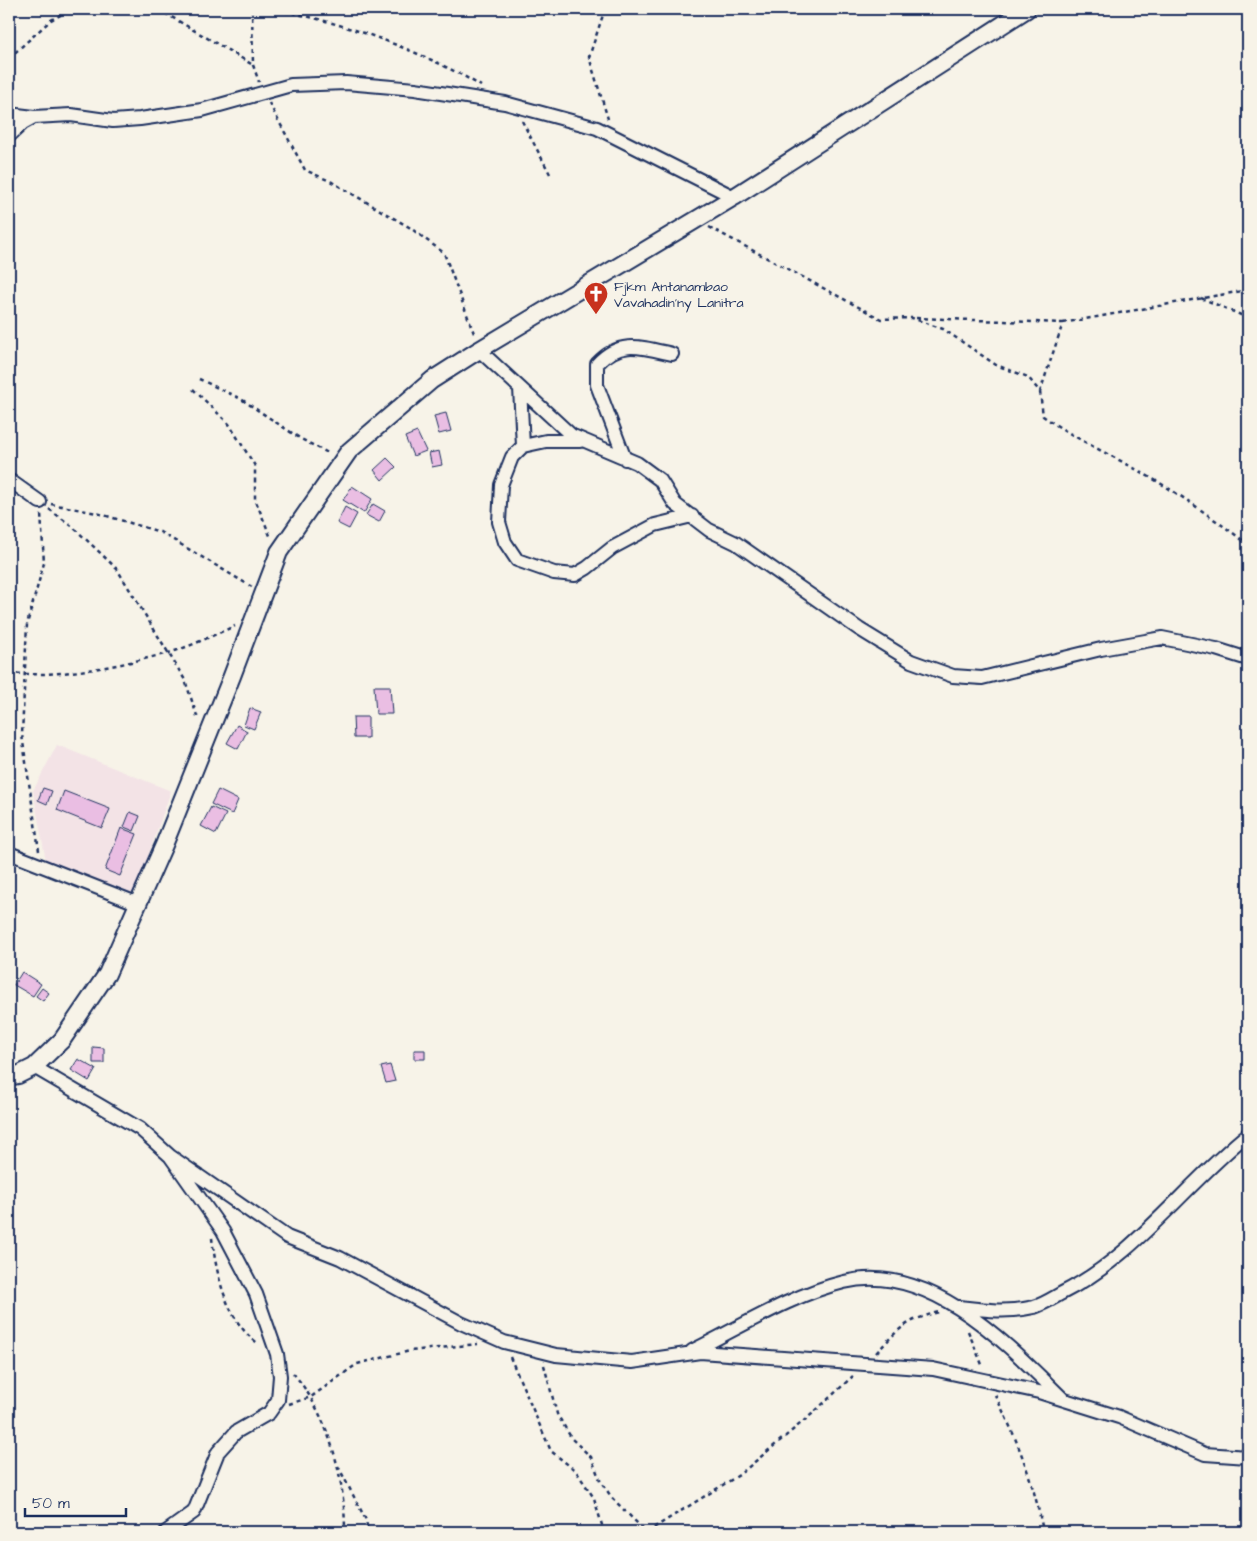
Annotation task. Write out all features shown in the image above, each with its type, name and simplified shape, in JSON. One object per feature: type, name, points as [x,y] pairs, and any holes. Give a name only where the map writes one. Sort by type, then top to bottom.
[{"type":"street","points":[[9,1077],[18,1076],[34,1067],[62,1040],[107,974],[139,904],[205,745],[279,552],[349,451],[432,380],[734,197],[941,62],[1028,9]]},
{"type":"street","points":[[9,114],[34,117],[71,115],[113,121],[140,120],[202,110],[291,85],[346,82],[415,89],[514,105],[597,128],[734,197]]},
{"type":"street","points":[[9,136],[23,123],[34,117]]},
{"type":"street","points":[[625,459],[597,385],[596,364],[607,352],[626,346],[672,354]]},
{"type":"street","points":[[479,350],[571,435],[637,463],[660,480],[676,504],[709,530],[736,544],[859,629],[911,661],[953,676],[982,678],[1101,649],[1162,638],[1216,649],[1248,659]]},
{"type":"street","points":[[520,388],[523,446]]},
{"type":"street","points":[[585,441],[546,441],[523,446],[512,457],[501,485],[499,522],[505,542],[517,560],[554,573],[575,575],[588,568],[612,548],[655,524],[692,516]]},
{"type":"street","points":[[9,480],[40,502]]},
{"type":"street","points":[[9,853],[139,904]]},
{"type":"street","points":[[34,1067],[140,1129],[170,1156],[287,1237],[340,1258],[461,1323],[504,1342],[556,1354],[632,1362],[700,1352],[933,1369],[1064,1400],[1119,1417],[1205,1454],[1248,1456]]},
{"type":"street","points":[[957,1306],[1000,1312],[1036,1306],[1070,1289],[1117,1259],[1219,1157],[1248,1134]]},
{"type":"street","points":[[166,1532],[194,1512],[218,1452],[236,1432],[269,1413],[278,1400],[280,1376],[277,1354],[256,1294],[223,1231],[170,1156]]},
{"type":"street","points":[[686,1354],[802,1297],[845,1281],[878,1280],[917,1286],[957,1306],[1006,1343],[1064,1400]]},
{"type":"path","points":[[9,58],[51,20],[72,9]]},
{"type":"path","points":[[158,9],[253,65]]},
{"type":"path","points":[[252,9],[253,65],[263,93],[305,170],[332,182],[409,227],[444,253],[479,350]]},
{"type":"path","points":[[269,9],[297,12],[399,46],[484,88]]},
{"type":"path","points":[[605,9],[589,57],[614,137]]},
{"type":"path","points":[[514,105],[550,174]]},
{"type":"path","points":[[695,220],[881,319],[912,318],[1062,324],[1248,290]]},
{"type":"path","points":[[1201,298],[1248,318]]},
{"type":"path","points":[[912,318],[943,329],[996,365],[1028,376],[1040,392]]},
{"type":"path","points":[[1062,324],[1040,392],[1043,416],[1068,434],[1145,474],[1178,494],[1248,544]]},
{"type":"path","points":[[199,379],[241,399],[301,439],[342,461]]},
{"type":"path","points":[[193,389],[229,424],[255,466],[255,499],[263,522],[279,552]]},
{"type":"path","points":[[40,502],[97,513],[160,532],[215,566],[264,593]]},
{"type":"path","points":[[40,502],[72,526],[117,569],[185,680],[205,745]]},
{"type":"path","points":[[40,502],[44,564],[27,624],[22,735],[41,865]]},
{"type":"path","points":[[9,673],[24,674],[94,668],[169,653],[254,618]]},
{"type":"path","points":[[211,1235],[214,1260],[237,1323],[256,1342],[277,1354],[311,1397],[337,1457],[344,1532]]},
{"type":"path","points":[[538,1350],[548,1374],[557,1414],[572,1439],[591,1457],[600,1480],[612,1498],[646,1532],[739,1475],[812,1414],[866,1364],[899,1329],[913,1319],[957,1306]]},
{"type":"path","points":[[967,1329],[988,1381],[1008,1421],[1039,1505],[1043,1532]]},
{"type":"path","points":[[311,1397],[357,1364],[410,1351],[504,1342],[551,1451],[576,1471],[594,1498],[604,1532]]},
{"type":"path","points":[[338,1464],[366,1520],[368,1532]]},
{"type":"shaded area","points":[[57,745],[171,791],[134,896],[46,861],[33,791]]},
{"type":"building","points":[[446,413],[451,431],[439,434],[434,416]]},
{"type":"building","points":[[417,432],[426,451],[413,456],[405,437]]},
{"type":"building","points":[[439,451],[442,465],[432,467],[429,453]]},
{"type":"building","points":[[387,458],[396,467],[382,480],[374,470]]},
{"type":"building","points":[[352,486],[372,499],[364,513],[343,500]]},
{"type":"building","points":[[373,504],[385,511],[379,522],[366,515]]},
{"type":"building","points":[[345,507],[357,514],[349,529],[337,523]]},
{"type":"building","points":[[374,686],[390,686],[392,714],[376,714]]},
{"type":"building","points":[[250,708],[261,712],[254,729],[244,725]]},
{"type":"building","points":[[353,717],[368,717],[368,738],[354,738]]},
{"type":"building","points":[[237,725],[247,731],[238,749],[227,743]]},
{"type":"building","points":[[43,788],[52,791],[47,804],[38,800]]},
{"type":"building","points":[[218,790],[238,800],[232,814],[211,804]]},
{"type":"building","points":[[64,791],[110,809],[102,828],[57,810]]},
{"type":"building","points":[[211,807],[226,814],[216,834],[201,826]]},
{"type":"building","points":[[130,812],[140,816],[134,831],[124,827]]},
{"type":"building","points":[[121,828],[137,834],[120,876],[105,870]]},
{"type":"building","points":[[22,972],[41,984],[33,996],[14,985]]},
{"type":"building","points":[[42,988],[49,993],[43,1001],[36,996]]},
{"type":"building","points":[[93,1047],[104,1048],[104,1063],[93,1063]]},
{"type":"building","points":[[414,1050],[425,1050],[425,1059],[414,1059]]},
{"type":"building","points":[[78,1059],[96,1069],[89,1081],[71,1070]]},
{"type":"building","points":[[390,1065],[395,1081],[386,1083],[381,1067]]},
{"type":"place","name":"Fjkm Antanambao Vavahadin'ny Lanitra","points":[[596,315]]}]
